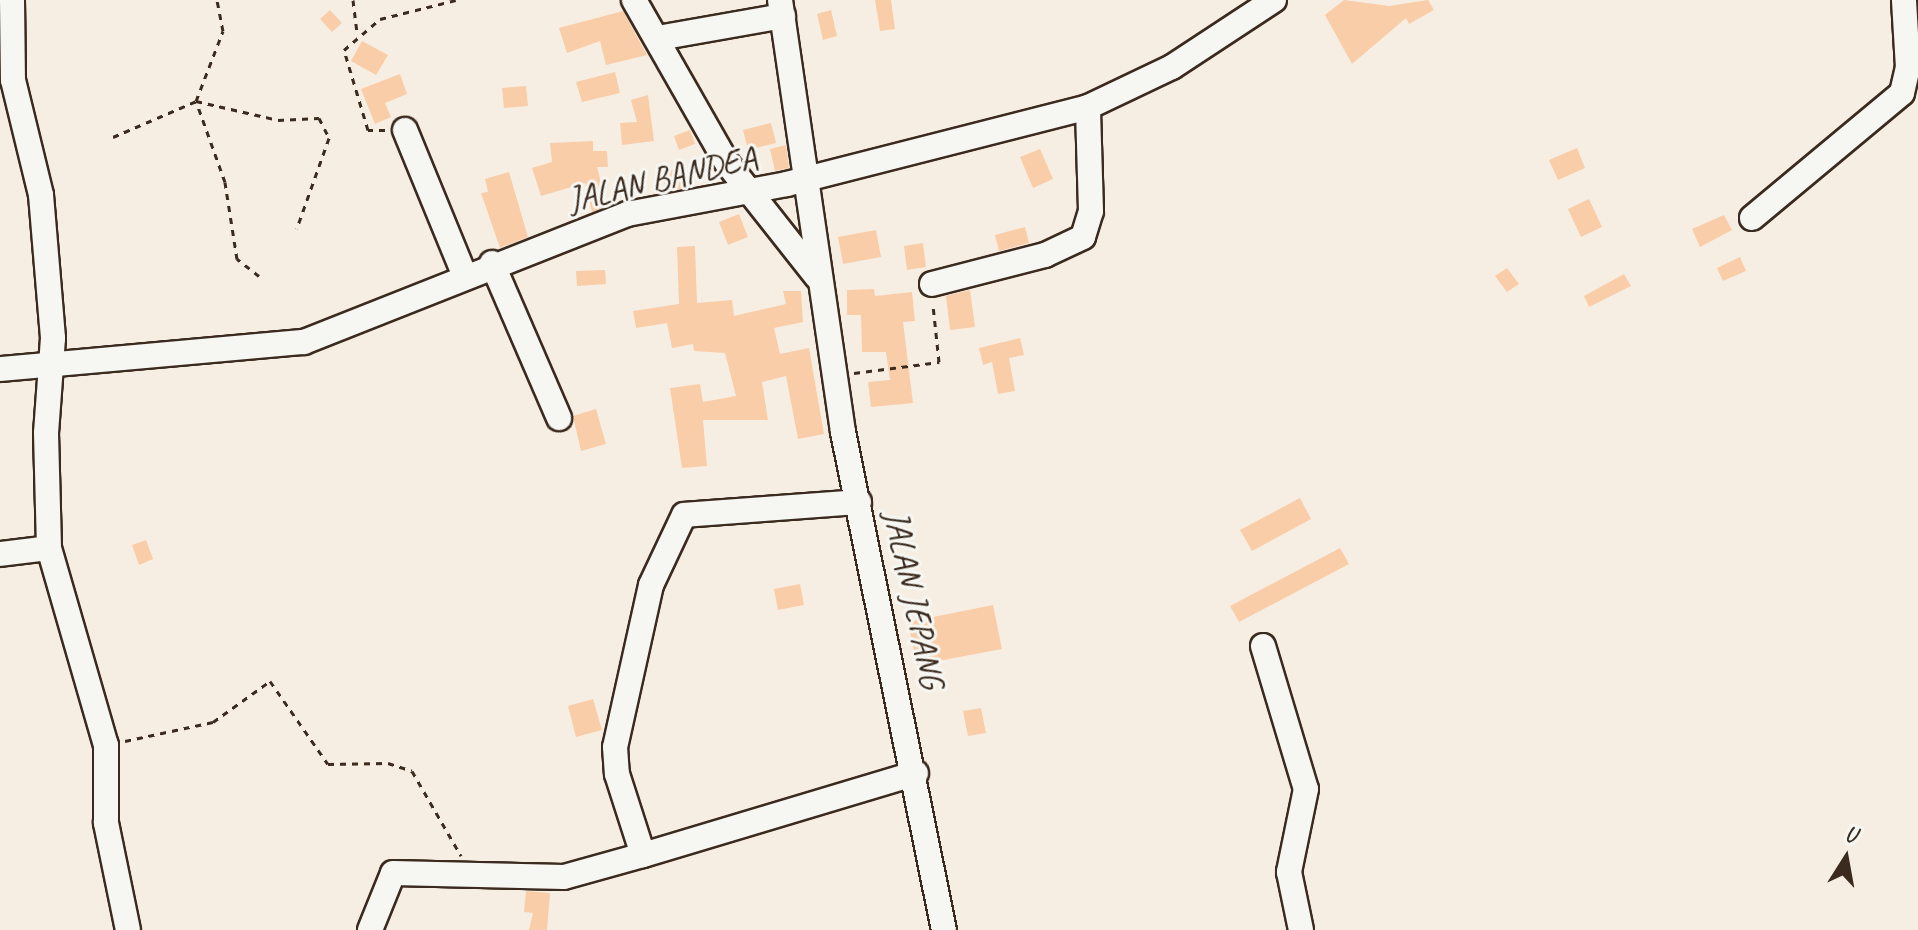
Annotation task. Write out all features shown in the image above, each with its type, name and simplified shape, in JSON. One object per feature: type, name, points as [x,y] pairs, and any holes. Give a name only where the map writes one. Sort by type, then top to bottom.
[{"type":"street","points":[[12,0],[13,80],[41,195],[55,363],[46,433],[49,548],[106,745],[106,823],[128,930]]},
{"type":"street","points":[[634,0],[749,192],[821,282]]},
{"type":"street","name":"JALAN BANDEA","points":[[0,369],[304,342],[464,274],[627,214],[749,192],[1088,107],[1172,67],[1274,0]]},
{"type":"street","points":[[1752,218],[1902,93],[1908,68],[1904,0]]},
{"type":"street","points":[[658,38],[782,8]]},
{"type":"street","name":"JALAN JEPANG","points":[[782,8],[809,178],[834,375],[916,773],[944,930]]},
{"type":"street","points":[[932,284],[1045,255],[1083,237],[1091,211],[1088,107]]},
{"type":"street","points":[[405,130],[464,274]]},
{"type":"street","points":[[492,263],[559,418]]},
{"type":"street","points":[[643,855],[615,747],[651,585],[672,535],[693,510],[859,502]]},
{"type":"street","points":[[0,554],[49,548]]},
{"type":"street","points":[[1263,646],[1306,789],[1289,872],[1301,930]]},
{"type":"street","points":[[370,930],[389,874],[564,877],[916,773]]},
{"type":"path","points":[[217,0],[223,31],[196,101],[225,182],[237,259],[259,276]]},
{"type":"path","points":[[353,0],[357,32]]},
{"type":"path","points":[[405,130],[368,130],[344,50],[357,32],[456,0]]},
{"type":"path","points":[[113,137],[196,101],[278,120],[319,118],[329,138],[297,228]]},
{"type":"path","points":[[834,375],[939,362],[932,284]]},
{"type":"path","points":[[106,745],[213,722],[270,681],[328,764],[388,763],[412,771],[470,877]]},
{"type":"building","points":[[875,0],[891,0],[895,29],[880,31]]},
{"type":"building","points":[[1344,0],[1389,6],[1428,0],[1434,10],[1409,24],[1406,18],[1352,64],[1325,15]]},
{"type":"building","points":[[330,10],[342,23],[332,32],[320,19]]},
{"type":"building","points":[[831,10],[837,36],[823,40],[817,14]]},
{"type":"building","points":[[623,11],[647,55],[606,65],[600,41],[567,53],[559,28]]},
{"type":"building","points":[[362,41],[388,55],[376,75],[351,61]]},
{"type":"building","points":[[615,72],[620,93],[582,102],[576,82]]},
{"type":"building","points":[[400,74],[407,94],[385,103],[391,117],[375,124],[361,89]]},
{"type":"building","points":[[526,86],[528,106],[504,108],[502,88]]},
{"type":"building","points":[[648,95],[654,141],[622,145],[620,123],[637,122],[631,100]]},
{"type":"building","points":[[771,123],[776,143],[748,150],[743,130]]},
{"type":"building","points":[[690,130],[695,144],[679,150],[674,136]]},
{"type":"building","points":[[593,141],[593,151],[607,151],[608,167],[597,167],[607,206],[592,212],[585,183],[541,196],[532,168],[552,162],[550,143]]},
{"type":"building","points":[[786,145],[789,168],[775,171],[770,149]]},
{"type":"building","points":[[1577,148],[1585,168],[1558,180],[1549,160]]},
{"type":"building","points":[[1040,149],[1053,179],[1033,188],[1020,157]]},
{"type":"building","points":[[684,166],[691,187],[667,191],[661,173]]},
{"type":"building","points":[[509,172],[528,237],[500,248],[481,193],[488,192],[485,179]]},
{"type":"building","points":[[1589,199],[1602,227],[1581,237],[1568,209]]},
{"type":"building","points":[[739,214],[748,237],[728,245],[719,222]]},
{"type":"building","points":[[1724,215],[1732,230],[1700,247],[1692,229]]},
{"type":"building","points":[[1025,227],[1029,243],[999,251],[995,235]]},
{"type":"building","points":[[876,230],[881,257],[843,264],[838,237]]},
{"type":"building","points":[[923,243],[926,267],[907,270],[904,246]]},
{"type":"building","points":[[695,246],[697,303],[732,300],[734,316],[786,304],[783,291],[801,291],[803,322],[774,328],[780,354],[809,348],[824,434],[798,439],[786,376],[762,382],[768,420],[703,420],[707,466],[682,468],[670,388],[700,384],[703,402],[736,396],[725,353],[694,351],[693,344],[672,348],[667,323],[636,328],[633,311],[679,304],[677,247]]},
{"type":"building","points":[[1740,257],[1746,271],[1723,281],[1717,268]]},
{"type":"building","points":[[1507,268],[1519,284],[1507,292],[1495,276]]},
{"type":"building","points":[[605,270],[606,284],[577,286],[576,271]]},
{"type":"building","points":[[1624,274],[1631,286],[1589,307],[1584,296]]},
{"type":"building","points":[[874,289],[875,296],[912,292],[915,321],[903,322],[913,403],[871,407],[868,382],[890,380],[886,352],[862,352],[861,315],[847,315],[847,290]]},
{"type":"building","points":[[970,290],[975,327],[950,330],[946,296]]},
{"type":"building","points":[[1020,338],[1024,355],[1009,358],[1015,391],[998,394],[992,362],[983,365],[979,348]]},
{"type":"building","points":[[596,409],[606,444],[581,451],[573,416]]},
{"type":"building","points":[[1300,498],[1311,519],[1252,551],[1240,530]]},
{"type":"building","points":[[146,540],[153,559],[139,565],[132,545]]},
{"type":"building","points":[[1340,548],[1349,564],[1239,622],[1230,606]]},
{"type":"building","points":[[800,584],[804,605],[778,610],[774,589]]},
{"type":"building","points":[[993,605],[1002,649],[917,665],[908,622]]},
{"type":"building","points":[[593,699],[602,730],[576,737],[568,706]]},
{"type":"building","points":[[981,708],[986,733],[968,736],[963,711]]},
{"type":"building","points":[[526,891],[550,893],[547,930],[529,930],[533,913],[524,912]]}]
